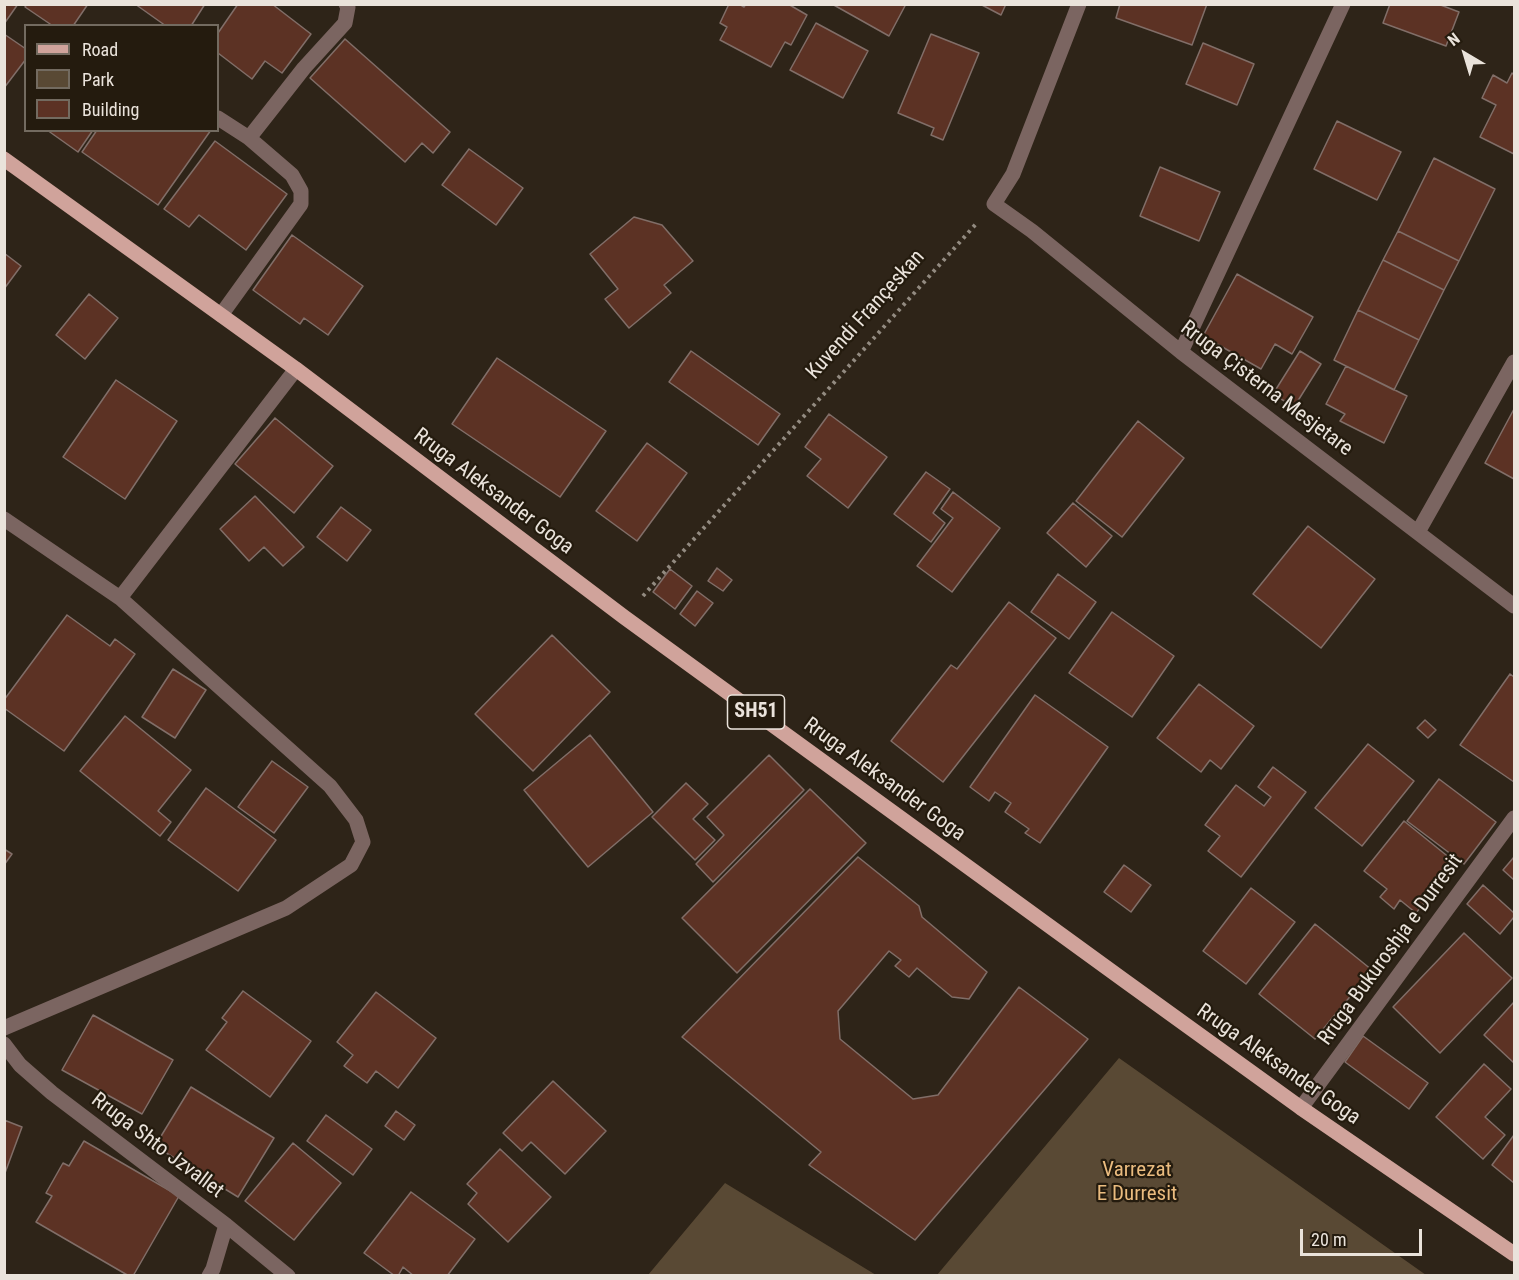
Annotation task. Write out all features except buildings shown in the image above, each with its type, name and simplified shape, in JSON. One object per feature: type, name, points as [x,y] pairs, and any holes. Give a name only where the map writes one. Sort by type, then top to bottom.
[{"type":"main road","name":"Rruga Aleksander Goga","points":[[4,159],[296,369],[624,617],[1301,1108],[1515,1254]]},
{"type":"street","points":[[249,138],[304,68],[345,23],[348,7],[346,4]]},
{"type":"street","points":[[994,204],[1013,174],[1079,4]]},
{"type":"street","points":[[1181,352],[1343,4]]},
{"type":"street","points":[[219,119],[249,138],[292,175],[302,191],[301,204],[221,315]]},
{"type":"street","name":"Rruga Çisterna Mesjetare","points":[[994,204],[1032,231],[1181,352],[1515,606]]},
{"type":"street","points":[[1418,532],[1515,362]]},
{"type":"street","points":[[120,598],[296,369]]},
{"type":"street","points":[[4,519],[120,598],[330,786],[356,820],[363,843],[351,865],[286,908],[4,1028]]},
{"type":"street","name":"Rruga Bukuroshja e Durresit","points":[[1301,1108],[1515,818]]},
{"type":"street","name":"Rruga Shto Jzvallet","points":[[4,1044],[20,1065],[52,1094],[226,1224],[288,1275]]},
{"type":"street","points":[[209,1275],[213,1269],[226,1224]]},
{"type":"path","name":"Kuvendi Françeskan","points":[[624,617],[994,204]]},
{"type":"green space","name":"Varrezat E Durresit","points":[[1119,1058],[1426,1275],[937,1275]]},
{"type":"green space","points":[[725,1183],[876,1275],[648,1275]]}]
